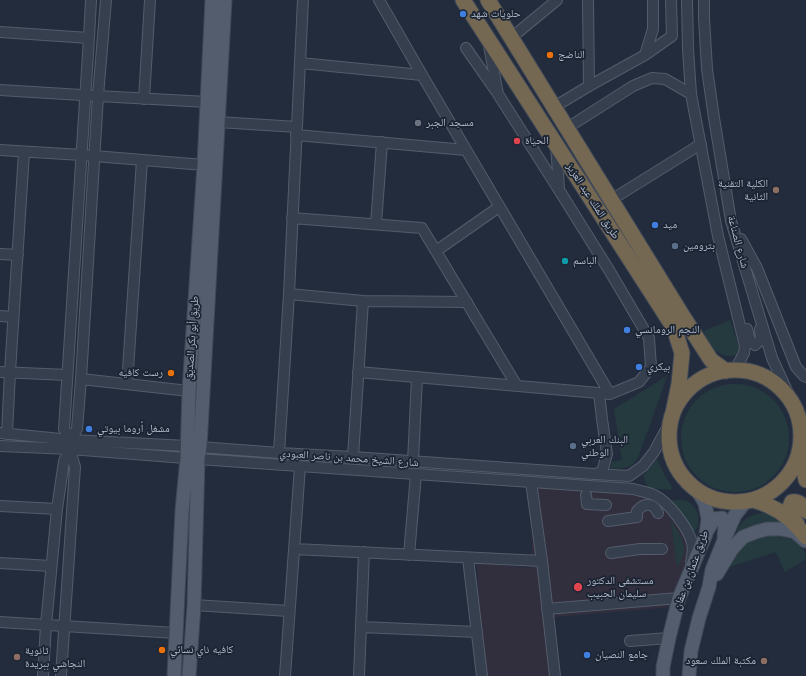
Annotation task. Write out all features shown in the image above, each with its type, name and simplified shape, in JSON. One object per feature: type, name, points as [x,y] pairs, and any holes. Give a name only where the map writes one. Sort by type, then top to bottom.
[{"type":"highway","name":"طريق الملك عبد العزيز","points":[[488,0],[711,360],[731,370]]},
{"type":"highway","name":"طريق الملك عبد العزيز","points":[[463,1],[674,328],[682,353],[679,384],[672,418]]},
{"type":"highway","points":[[674,328],[690,349],[698,353],[700,349],[698,340]]},
{"type":"highway","points":[[749,501],[770,493],[784,481],[794,466],[800,448],[803,429],[794,406],[784,392],[770,380],[753,373],[731,370],[709,375],[694,384],[681,398],[672,418],[669,441],[673,460],[683,477],[697,490],[712,498],[729,502],[749,501],[772,507],[785,515],[804,536]]},
{"type":"highway","points":[[800,448],[806,480]]},
{"type":"highway","points":[[804,536],[789,511],[792,502],[802,505],[806,511]]},
{"type":"main road","name":"طريق أبو بكر الصديق","points":[[189,676],[194,605],[193,453],[189,391],[204,165],[212,0]]},
{"type":"main road","name":"طريق أبو بكر الصديق","points":[[174,676],[182,511],[193,453],[218,122],[225,0]]},
{"type":"main road","name":"طريق عثمان بن عفان","points":[[663,676],[663,667],[679,598],[706,534],[708,519],[705,503],[697,490]]},
{"type":"main road","name":"طريق عثمان بن عفان","points":[[689,676],[691,650],[709,587],[712,570],[735,515],[749,501]]},
{"type":"main road","points":[[706,534],[714,519],[722,518],[725,526],[724,540]]},
{"type":"main road","points":[[709,587],[732,549],[743,537],[767,529],[781,529],[795,532],[804,536]]},
{"type":"street","points":[[61,676],[75,467],[70,444],[64,429],[91,0]]},
{"type":"street","points":[[43,676],[46,624],[57,508],[64,461],[77,429],[98,96],[106,0]]},
{"type":"street","points":[[144,99],[150,0]]},
{"type":"street","points":[[279,453],[289,294],[303,0]]},
{"type":"street","points":[[379,0],[610,394]]},
{"type":"street","points":[[511,38],[557,0]]},
{"type":"street","points":[[588,0],[589,86]]},
{"type":"street","points":[[645,55],[653,29],[653,0]]},
{"type":"street","points":[[554,107],[645,55],[672,36],[671,0]]},
{"type":"street","name":"شارع الصناعة","points":[[686,0],[691,94],[718,236],[745,346],[744,353],[731,370]]},
{"type":"street","name":"شارع الصناعة","points":[[704,0],[708,68],[714,118],[731,221],[772,358],[794,406]]},
{"type":"street","points":[[0,32],[89,38]]},
{"type":"street","points":[[487,37],[498,94]]},
{"type":"street","points":[[358,372],[610,394],[639,382],[651,367],[649,338],[559,190],[498,94],[466,48]]},
{"type":"street","points":[[300,63],[422,75]]},
{"type":"street","points":[[567,128],[633,86],[652,78],[665,79],[691,94]]},
{"type":"street","points":[[0,90],[207,102]]},
{"type":"street","points":[[218,122],[382,142],[466,150]]},
{"type":"street","points":[[376,224],[382,142]]},
{"type":"street","points":[[556,143],[559,190]]},
{"type":"street","points":[[612,200],[701,144]]},
{"type":"street","points":[[0,150],[204,165]]},
{"type":"street","points":[[3,433],[5,372],[13,317],[24,152]]},
{"type":"street","points":[[127,384],[142,160]]},
{"type":"street","points":[[436,251],[500,207]]},
{"type":"street","points":[[292,218],[422,228],[517,386]]},
{"type":"street","points":[[731,221],[757,268],[796,367],[806,377]]},
{"type":"street","points":[[0,254],[18,255]]},
{"type":"street","points":[[732,290],[747,328],[750,341],[755,345],[761,340],[760,328],[746,272]]},
{"type":"street","points":[[289,294],[363,301],[467,302]]},
{"type":"street","points":[[353,457],[363,301]]},
{"type":"street","points":[[0,316],[13,317]]},
{"type":"street","points":[[5,372],[68,375]]},
{"type":"street","points":[[413,462],[417,377]]},
{"type":"street","points":[[81,380],[189,391]]},
{"type":"street","points":[[594,474],[602,472],[608,454],[598,393]]},
{"type":"street","name":"شارع الشيخ محمد بن ناصر العبودي","points":[[193,453],[279,453],[629,476],[643,466],[654,452],[672,418]]},
{"type":"street","name":"شارع الشيخ محمد بن ناصر العبودي","points":[[3,433],[70,444],[193,453],[300,466],[633,490],[655,495],[678,517],[685,528],[692,543],[693,555],[685,583]]},
{"type":"street","name":"شارع الشيخ محمد بن ناصر العبودي","points":[[0,446],[70,444]]},
{"type":"street","points":[[285,676],[300,466]]},
{"type":"street","points":[[409,555],[416,474]]},
{"type":"street","points":[[531,482],[548,609],[554,676]]},
{"type":"street","points":[[586,495],[587,504],[606,505]]},
{"type":"street","points":[[608,521],[637,517],[637,511],[641,507],[648,504],[656,509],[658,513]]},
{"type":"street","points":[[0,506],[57,508]]},
{"type":"street","points":[[611,553],[640,548],[662,549]]},
{"type":"street","points":[[294,549],[542,562]]},
{"type":"street","points":[[359,676],[364,552]]},
{"type":"street","points":[[468,558],[482,676]]},
{"type":"street","points":[[0,563],[52,566]]},
{"type":"street","points":[[548,609],[679,598]]},
{"type":"street","points":[[194,605],[289,611]]},
{"type":"street","points":[[0,622],[176,632]]},
{"type":"street","points":[[361,626],[477,632]]},
{"type":"street","points":[[630,642],[669,638]]},
{"type":"shaded area","name":"مستشفى الدكتور سليمان الحبيب","points":[[534,485],[638,494],[658,501],[670,512],[684,533],[689,544],[689,557],[672,607],[545,618],[551,676],[483,676],[477,563],[531,568]]},
{"type":"green space","points":[[730,320],[740,350],[734,356],[726,356],[717,352],[711,346],[704,331]]},
{"type":"green space","points":[[667,376],[637,460],[631,465],[625,467],[610,468],[612,462],[622,460],[614,409]]},
{"type":"green space","points":[[735,384],[756,388],[773,400],[785,417],[789,438],[785,459],[773,476],[756,488],[735,492],[714,488],[697,476],[685,459],[681,438],[685,417],[697,400],[714,388]]},
{"type":"green space","points":[[657,459],[672,487],[671,490],[648,488],[643,476]]},
{"type":"green space","points":[[668,501],[687,501],[695,508],[697,512],[698,526],[693,534]]},
{"type":"green space","points":[[763,513],[782,524],[787,529],[747,530],[736,534],[737,529],[742,522],[754,515]]},
{"type":"green space","points":[[671,520],[684,545],[683,555],[677,568]]},
{"type":"green space","points":[[769,535],[794,541],[803,550],[806,559],[785,572],[776,552],[729,567],[729,560],[743,541]]},
{"type":"place","name":"حلويات شهد","points":[[463,14]]},
{"type":"place","name":"الناضج","points":[[550,55]]},
{"type":"place","name":"مسجد الجبر","points":[[418,123]]},
{"type":"place","name":"الحياة","points":[[517,141]]},
{"type":"place","name":"الكلية التقنية الثانية","points":[[776,190]]},
{"type":"place","name":"ميد","points":[[655,225]]},
{"type":"place","name":"بترومين","points":[[675,246]]},
{"type":"place","name":"الباسم","points":[[565,261]]},
{"type":"place","name":"النجم الرومانسي","points":[[627,330]]},
{"type":"place","name":"بيكري","points":[[639,367]]},
{"type":"place","name":"رست كافيه","points":[[171,373]]},
{"type":"place","name":"مشغل أروما بيوتي","points":[[89,429]]},
{"type":"place","name":"البنك العربي الوطني","points":[[573,446]]},
{"type":"place","name":"مستشفى الدكتور سليمان الحبيب","points":[[578,587]]},
{"type":"place","name":"كافيه ناي نسائي","points":[[162,650]]},
{"type":"place","name":"جامع النصيان","points":[[587,655]]},
{"type":"place","name":"ثانوية النجاشي ببريدة","points":[[17,657]]},
{"type":"place","name":"مكتبة الملك سعود","points":[[764,661]]}]
